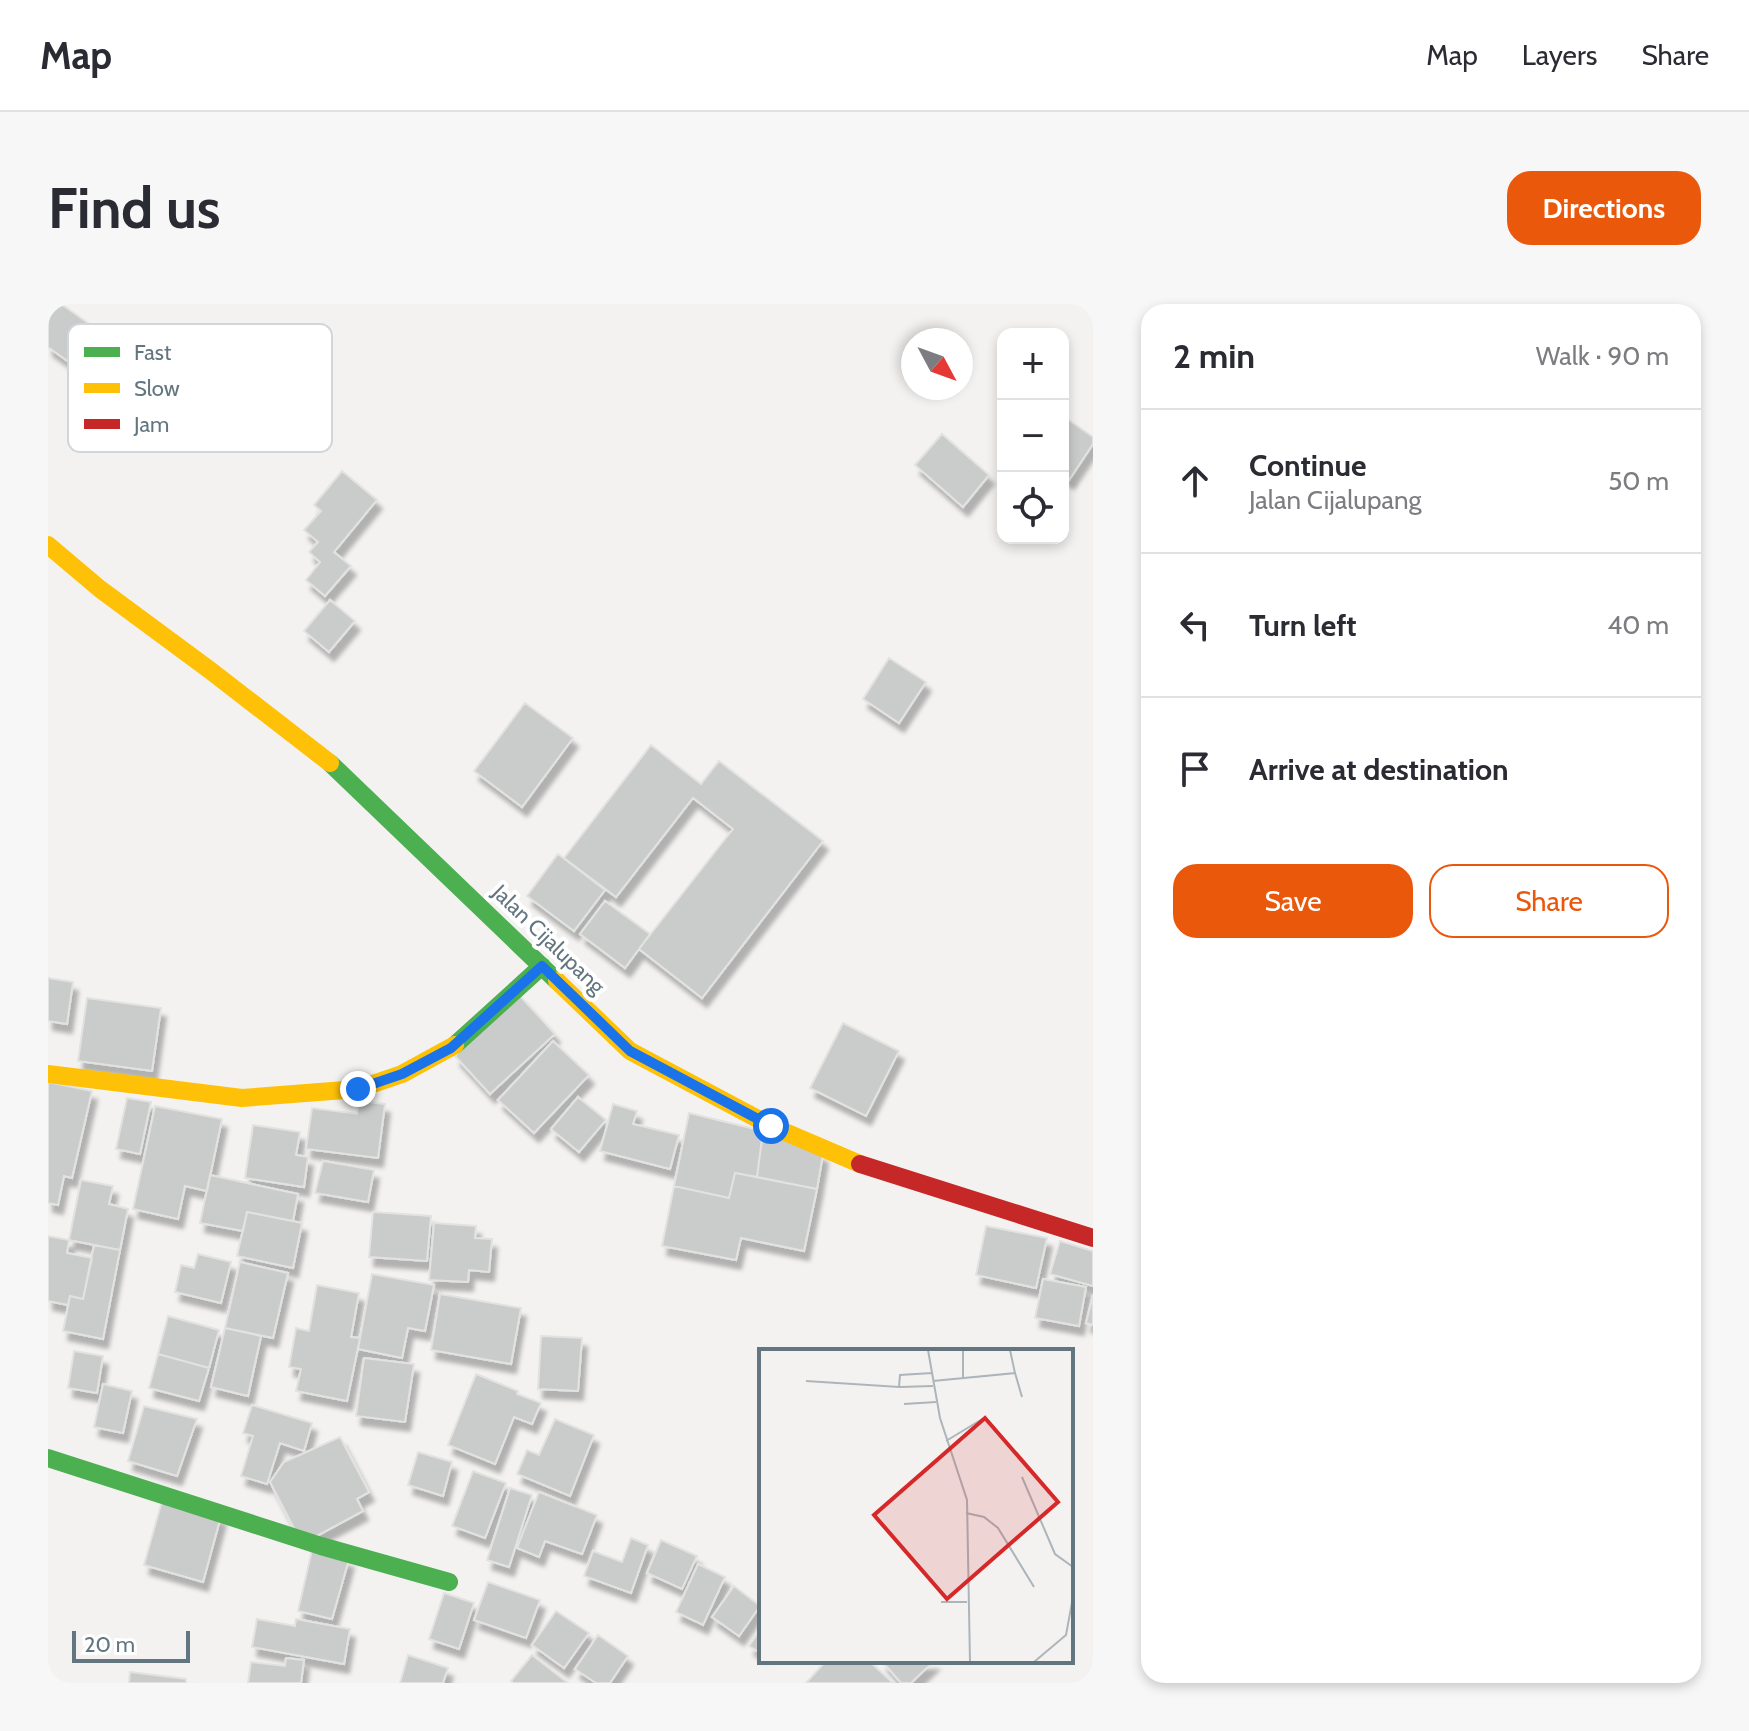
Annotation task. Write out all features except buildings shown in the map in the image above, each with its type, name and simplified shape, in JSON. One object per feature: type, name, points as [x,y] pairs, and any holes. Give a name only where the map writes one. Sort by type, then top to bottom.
[{"type":"street","name":"Jalan Cijalupang","points":[[48,545],[100,589],[332,765],[630,1051],[771,1126],[860,1164],[1093,1238]]},
{"type":"street","points":[[48,1074],[242,1098],[358,1089],[402,1074],[451,1048],[542,966]]},
{"type":"street","points":[[48,1458],[321,1546],[449,1582]]},
{"type":"traffic: fast","points":[[330,763],[557,981]]},
{"type":"traffic: fast","points":[[455,1045],[542,966]]},
{"type":"traffic: fast","points":[[48,1458],[321,1546],[449,1582]]},
{"type":"traffic: slow","points":[[48,545],[100,589],[330,763]]},
{"type":"traffic: slow","points":[[557,981],[630,1051],[771,1126],[860,1164]]},
{"type":"traffic: slow","points":[[48,1074],[242,1098],[358,1089],[402,1074],[455,1045]]},
{"type":"traffic: jam","points":[[860,1164],[1093,1238]]},
{"type":"route","points":[[358,1089],[402,1074],[451,1048],[542,966],[630,1051],[771,1126]]}]
